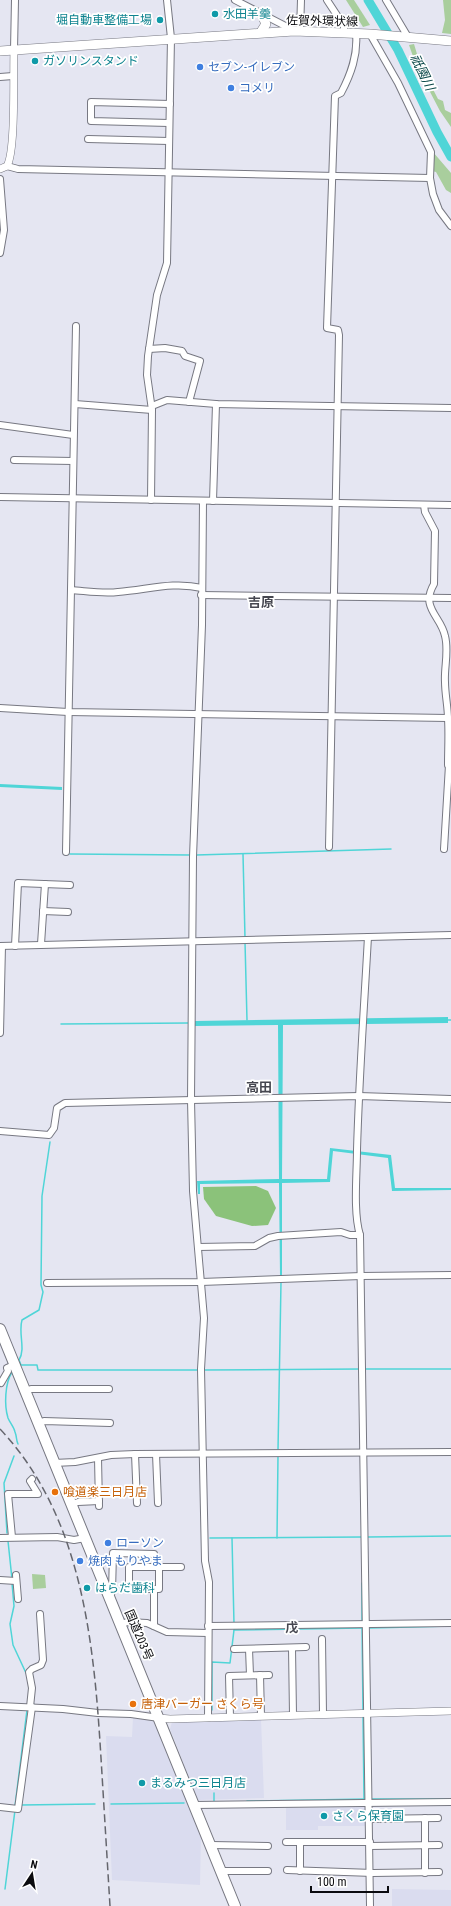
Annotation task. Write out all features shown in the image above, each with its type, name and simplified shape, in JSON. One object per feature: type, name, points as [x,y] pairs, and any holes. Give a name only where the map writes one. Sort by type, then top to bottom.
[{"type":"highway","name":"国道203号","points":[[0,1329],[235,1906]]},
{"type":"main road","points":[[260,32],[266,24],[262,15]]},
{"type":"main road","name":"佐賀外環状線","points":[[0,51],[260,32],[297,31],[356,33],[451,41]]},
{"type":"street","points":[[4,167],[10,161],[15,0]]},
{"type":"street","points":[[151,500],[152,408],[147,374],[157,295],[167,264],[171,38],[167,0]]},
{"type":"street","points":[[235,0],[262,15],[297,31],[301,0]]},
{"type":"street","points":[[327,0],[344,26],[344,33]]},
{"type":"street","points":[[386,0],[408,37]]},
{"type":"street","points":[[328,847],[338,406],[338,330],[328,328],[332,175],[335,96],[341,93],[354,64],[356,53],[356,33]]},
{"type":"street","points":[[370,34],[398,83],[431,152],[430,178],[433,194],[439,210],[451,226]]},
{"type":"street","points":[[0,77],[13,76]]},
{"type":"street","points":[[169,123],[91,121],[91,102],[170,104]]},
{"type":"street","points":[[88,139],[169,141]]},
{"type":"street","points":[[4,167],[18,169],[430,178]]},
{"type":"street","points":[[0,179],[2,230],[0,253]]},
{"type":"street","points":[[66,852],[76,326]]},
{"type":"street","points":[[149,349],[165,348],[182,351],[186,356],[200,361],[189,402]]},
{"type":"street","points":[[75,404],[152,408],[167,400],[216,404],[451,408]]},
{"type":"street","points":[[213,501],[216,404]]},
{"type":"street","points":[[0,425],[73,435]]},
{"type":"street","points":[[14,460],[73,461]]},
{"type":"street","points":[[0,497],[451,505]]},
{"type":"street","points":[[203,501],[202,595],[193,857],[191,1100],[193,1191],[204,1318],[201,1369],[205,1561],[209,1582],[208,1718]]},
{"type":"street","points":[[424,505],[425,512],[435,531],[434,584],[431,590],[430,598],[433,616],[442,626],[446,638],[450,764],[444,849]]},
{"type":"street","points":[[71,590],[116,592],[172,584],[186,584],[202,588]]},
{"type":"street","points":[[202,595],[451,598]]},
{"type":"street","points":[[0,708],[68,712],[448,718]]},
{"type":"street","points":[[14,946],[18,883],[70,885]]},
{"type":"street","points":[[41,944],[45,884]]},
{"type":"street","points":[[43,911],[68,912]]},
{"type":"street","points":[[0,1033],[1,946],[451,935]]},
{"type":"street","points":[[368,937],[358,1096],[357,1156],[358,1227],[360,1234],[361,1276],[370,1797],[370,1906]]},
{"type":"street","points":[[0,1131],[49,1135],[54,1128],[58,1108],[65,1103],[358,1096],[451,1099]]},
{"type":"street","points":[[198,1246],[255,1246],[269,1238],[281,1235],[341,1232],[350,1235],[360,1234]]},
{"type":"street","points":[[47,1283],[201,1282],[361,1276],[451,1275]]},
{"type":"street","points":[[1,1383],[8,1371],[7,1368],[14,1365]]},
{"type":"street","points":[[25,1391],[31,1389],[109,1389]]},
{"type":"street","points":[[38,1423],[110,1423]]},
{"type":"street","points":[[54,1463],[75,1462],[111,1455],[135,1454],[364,1454],[451,1452]]},
{"type":"street","points":[[135,1454],[137,1503]]},
{"type":"street","points":[[156,1454],[158,1503]]},
{"type":"street","points":[[72,1504],[78,1502],[99,1504],[98,1458]]},
{"type":"street","points":[[12,1537],[8,1494],[38,1494],[30,1481],[32,1479]]},
{"type":"street","points":[[0,1538],[61,1537],[74,1540],[85,1538]]},
{"type":"street","points":[[109,1597],[112,1592],[113,1553],[154,1554]]},
{"type":"street","points":[[159,1567],[159,1589],[129,1589],[129,1567],[159,1567],[181,1567]]},
{"type":"street","points":[[0,1580],[14,1579],[18,1599]]},
{"type":"street","points":[[154,1589],[154,1626]]},
{"type":"street","points":[[0,1807],[18,1809],[31,1707],[32,1688],[29,1672],[41,1665],[43,1660],[40,1614]]},
{"type":"street","points":[[120,1625],[127,1622],[154,1626],[167,1632],[208,1634]]},
{"type":"street","points":[[208,1626],[451,1623]]},
{"type":"street","points":[[322,1639],[323,1714]]},
{"type":"street","points":[[234,1649],[306,1647]]},
{"type":"street","points":[[292,1648],[293,1715]]},
{"type":"street","points":[[249,1649],[250,1675]]},
{"type":"street","points":[[260,1675],[261,1716]]},
{"type":"street","points":[[230,1717],[229,1676],[269,1675]]},
{"type":"street","points":[[0,1706],[130,1714],[170,1719],[451,1711]]},
{"type":"street","points":[[194,1806],[451,1802]]},
{"type":"street","points":[[425,1818],[426,1873]]},
{"type":"street","points":[[370,1819],[438,1818]]},
{"type":"street","points":[[286,1842],[439,1845]]},
{"type":"street","points":[[300,1842],[300,1871]]},
{"type":"street","points":[[210,1845],[268,1846]]},
{"type":"street","points":[[287,1870],[440,1872]]},
{"type":"street","points":[[221,1871],[268,1871]]},
{"type":"shaded area","points":[[133,1718],[153,1720],[201,1835],[200,1885],[112,1880],[106,1736],[132,1737]]},
{"type":"shaded area","points":[[261,1719],[264,1798],[198,1800],[170,1729],[172,1722]]},
{"type":"shaded area","points":[[367,1807],[367,1826],[318,1826],[318,1830],[286,1830],[286,1808]]},
{"type":"shaded area","points":[[392,1889],[451,1890],[451,1906],[392,1906]]},
{"type":"green space","points":[[346,0],[354,0],[370,25],[363,27]]},
{"type":"green space","points":[[443,0],[451,0],[451,34],[442,33],[445,20]]},
{"type":"green space","points":[[414,44],[420,64],[438,99],[443,101],[445,110],[451,113],[451,127],[440,111],[416,65],[409,45]]},
{"type":"green space","points":[[433,152],[451,173],[451,193],[446,190],[436,172],[432,171]]},
{"type":"green space","points":[[256,1186],[268,1191],[276,1208],[268,1225],[252,1226],[216,1216],[204,1199],[203,1187]]},
{"type":"green space","points":[[32,1574],[45,1575],[46,1588],[33,1589]]},
{"type":"water","points":[[0,784],[62,787],[62,790],[0,787]]},
{"type":"water","points":[[448,1017],[448,1023],[283,1025],[282,1179],[327,1179],[330,1148],[391,1155],[395,1188],[451,1188],[451,1190],[392,1191],[388,1158],[333,1151],[330,1182],[282,1183],[282,1275],[280,1275],[279,1183],[200,1184],[200,1194],[198,1194],[197,1181],[279,1179],[278,1025],[195,1026],[195,1021]]},
{"type":"waterway","name":"祇園川","points":[[368,0],[398,50],[437,132],[451,157]]},
{"type":"waterway","points":[[196,855],[391,849]]},
{"type":"waterway","points":[[70,854],[190,855]]},
{"type":"waterway","points":[[243,854],[245,938]]},
{"type":"waterway","points":[[245,942],[247,1020]]},
{"type":"waterway","points":[[61,1024],[188,1023]]},
{"type":"waterway","points":[[50,1142],[42,1196],[41,1285],[43,1292],[39,1310],[22,1320],[22,1351],[19,1360],[21,1365],[37,1365],[38,1370],[198,1370]]},
{"type":"waterway","points":[[278,1450],[281,1282]]},
{"type":"waterway","points":[[203,1370],[361,1369]]},
{"type":"waterway","points":[[365,1369],[451,1369]]},
{"type":"waterway","points":[[12,1372],[8,1382],[6,1407],[8,1418],[14,1430],[18,1444]]},
{"type":"waterway","points":[[7,1533],[4,1483],[14,1456]]},
{"type":"waterway","points":[[277,1538],[278,1456]]},
{"type":"waterway","points":[[368,1537],[451,1536]]},
{"type":"waterway","points":[[210,1538],[362,1537]]},
{"type":"waterway","points":[[232,1538],[234,1624]]},
{"type":"waterway","points":[[8,1541],[12,1579]]},
{"type":"waterway","points":[[12,1583],[14,1606],[10,1624],[13,1645],[26,1673]]},
{"type":"waterway","points":[[362,1583],[362,1621]]},
{"type":"waterway","points":[[362,1625],[363,1711]]},
{"type":"waterway","points":[[370,1628],[451,1626]]},
{"type":"waterway","points":[[234,1630],[362,1628]]},
{"type":"waterway","points":[[212,1710],[212,1662],[230,1663],[234,1630]]},
{"type":"waterway","points":[[15,1806],[27,1710]]},
{"type":"waterway","points":[[363,1715],[364,1799]]},
{"type":"waterway","points":[[214,1793],[214,1802]]},
{"type":"waterway","points":[[247,1801],[367,1799]]},
{"type":"waterway","points":[[371,1799],[451,1799]]},
{"type":"waterway","points":[[111,1804],[184,1803]]},
{"type":"waterway","points":[[21,1805],[95,1804]]},
{"type":"waterway","points":[[5,1889],[15,1810]]},
{"type":"railway","points":[[0,1429],[28,1464],[50,1502],[67,1542],[79,1584],[88,1627],[94,1671],[110,1906]]},
{"type":"place","name":"水田羊羹","points":[[215,14]]},
{"type":"place","name":"堀自動車整備工場","points":[[160,20]]},
{"type":"place","name":"ガソリンスタンド","points":[[35,61]]},
{"type":"place","name":"セブン-イレブン","points":[[200,67]]},
{"type":"place","name":"コメリ","points":[[231,88]]},
{"type":"place","name":"喰道楽三日月店","points":[[55,1492]]},
{"type":"place","name":"ローソン","points":[[108,1543]]},
{"type":"place","name":"焼肉 もりやま","points":[[80,1561]]},
{"type":"place","name":"はらだ歯科","points":[[87,1588]]},
{"type":"place","name":"唐津バーガー さくら号","points":[[133,1704]]},
{"type":"place","name":"まるみつ三日月店","points":[[142,1783]]},
{"type":"place","name":"さくら保育園","points":[[324,1816]]},
{"type":"district","name":"吉原","points":[[261,602]]},
{"type":"district","name":"高田","points":[[259,1087]]},
{"type":"district","name":"戊","points":[[292,1627]]}]
